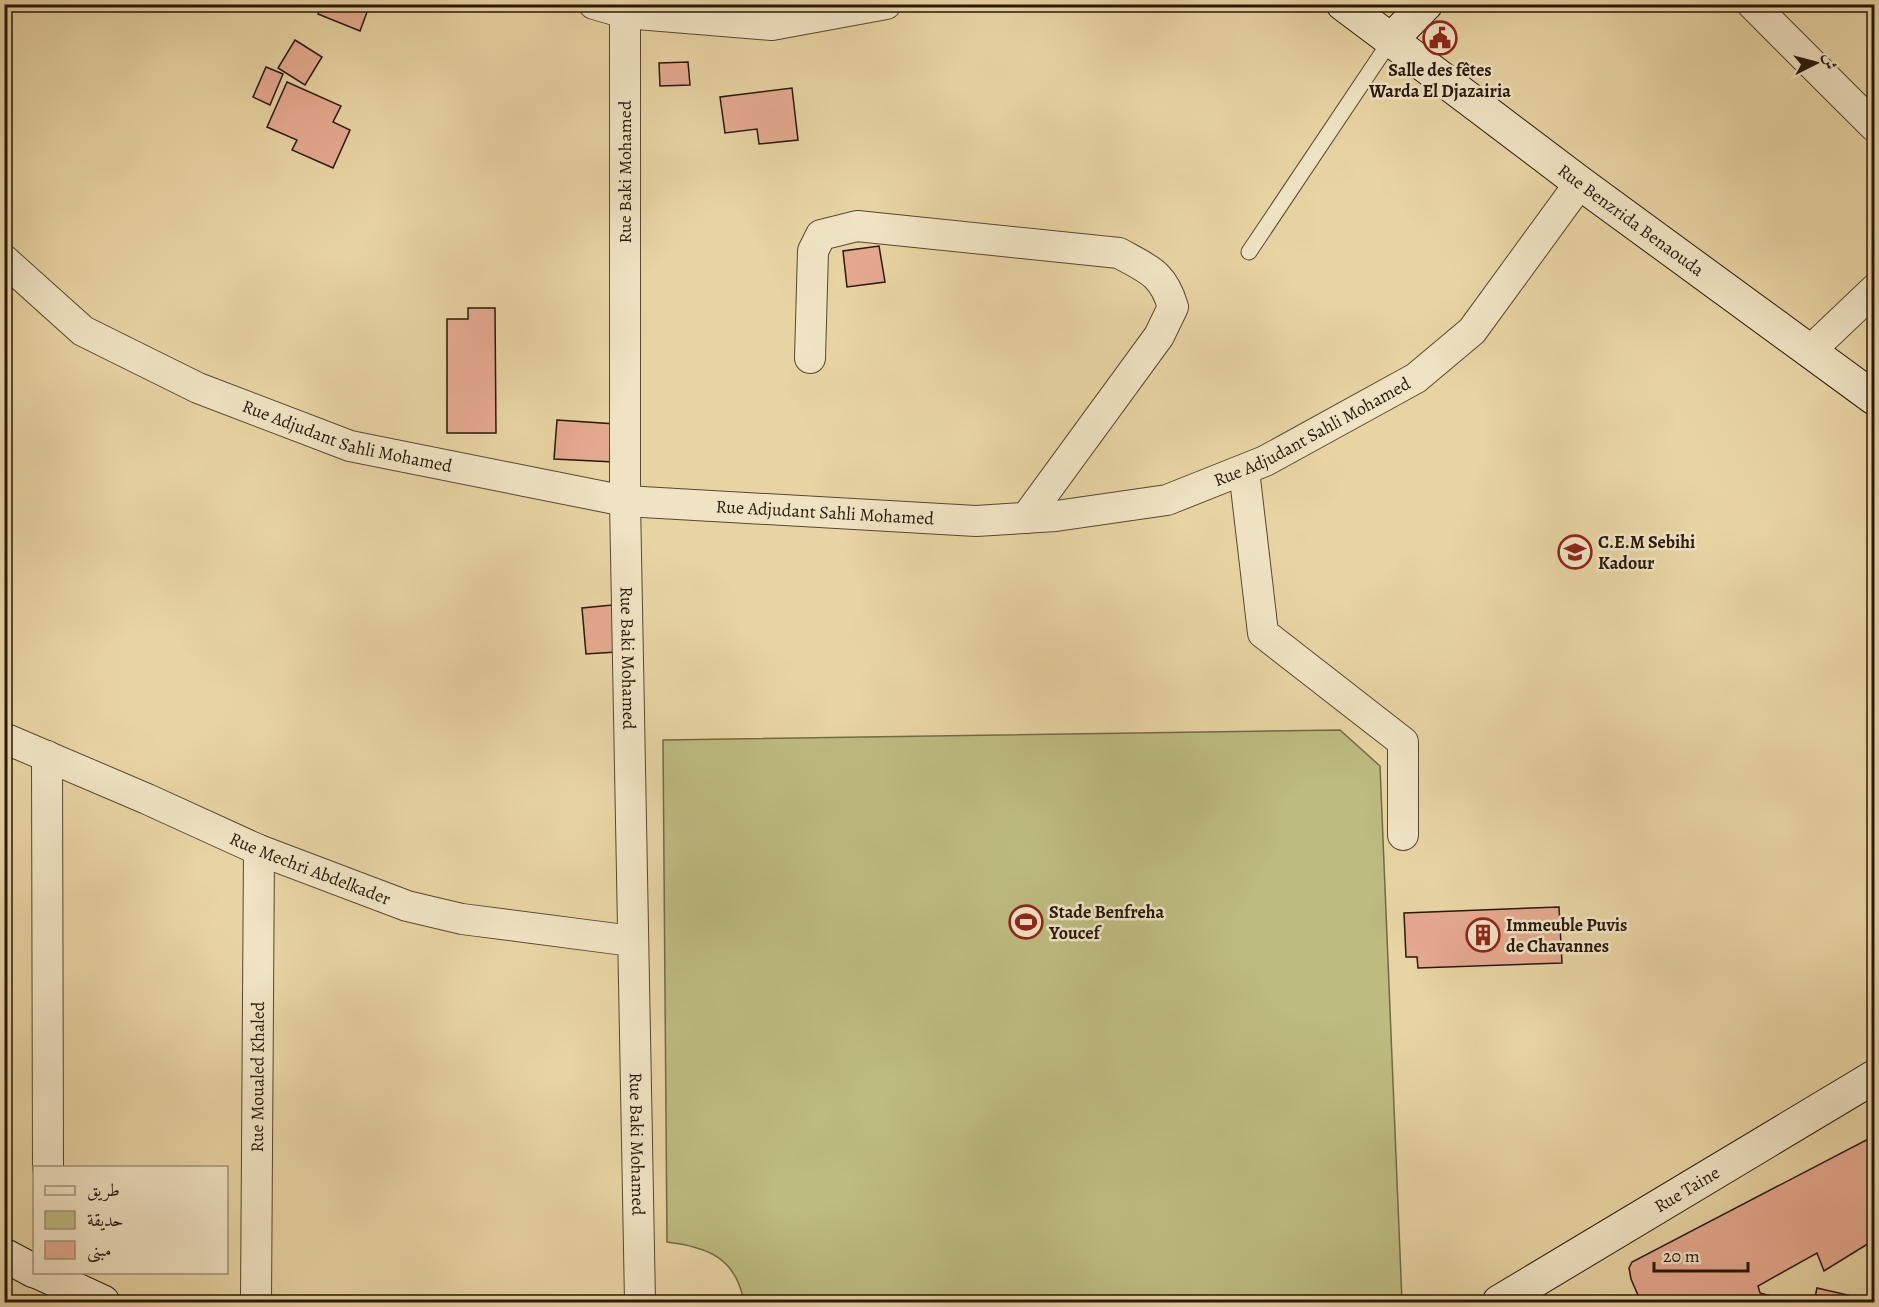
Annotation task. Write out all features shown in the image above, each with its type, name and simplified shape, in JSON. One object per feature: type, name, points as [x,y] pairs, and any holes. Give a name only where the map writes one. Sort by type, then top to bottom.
[{"type":"street","points":[[594,4],[625,13],[772,26],[886,4]]},
{"type":"street","name":"Rue Benzrida Benaouda","points":[[1343,4],[1580,183],[1875,398]]},
{"type":"street","points":[[1391,40],[1426,4]]},
{"type":"street","points":[[1752,4],[1875,126]]},
{"type":"street","name":"Rue Baki Mohamed","points":[[625,13],[625,501],[640,1302]]},
{"type":"street","name":"Rue Adjudant Sahli Mohamed","points":[[4,260],[83,331],[209,392],[350,446],[625,501],[976,521],[1026,518],[1167,500],[1265,461],[1416,378],[1472,332],[1580,183]]},
{"type":"street","points":[[810,358],[813,251],[821,235],[837,229],[857,226],[1119,253],[1150,269],[1167,287],[1173,307],[1159,336],[1026,518]]},
{"type":"street","points":[[1811,350],[1875,290]]},
{"type":"street","points":[[1244,470],[1263,633],[1403,742],[1403,835]]},
{"type":"street","name":"Rue Mechri Abdelkader","points":[[4,738],[259,850],[407,906],[462,919],[632,941]]},
{"type":"street","points":[[47,756],[48,1166]]},
{"type":"street","name":"Rue Moualed Khaled","points":[[256,1302],[259,850]]},
{"type":"street","name":"Rue Taine","points":[[1499,1302],[1875,1077]]},
{"type":"street","points":[[4,1255],[33,1269]]},
{"type":"street","points":[[44,1274],[104,1302]]},
{"type":"lane","points":[[1249,252],[1391,40]]},
{"type":"green space","name":"Stade Benfreha Youcef","points":[[1340,730],[1380,766],[1402,1302],[744,1302],[734,1275],[718,1257],[695,1247],[667,1242],[663,740]]},
{"type":"building","points":[[321,4],[370,4],[360,31],[318,14]]},
{"type":"building","points":[[295,40],[322,57],[305,85],[278,68]]},
{"type":"building","points":[[688,62],[690,85],[660,86],[659,63]]},
{"type":"building","points":[[266,67],[283,74],[270,105],[253,97]]},
{"type":"building","points":[[287,82],[341,106],[333,122],[350,130],[333,168],[292,150],[297,140],[267,127]]},
{"type":"building","points":[[792,88],[798,140],[759,144],[757,129],[725,133],[720,97]]},
{"type":"building","points":[[879,246],[885,282],[847,287],[843,251]]},
{"type":"building","points":[[468,308],[495,308],[496,433],[447,433],[447,319],[468,319]]},
{"type":"building","points":[[557,420],[616,424],[614,462],[554,459]]},
{"type":"building","points":[[612,605],[616,652],[586,654],[582,608]]},
{"type":"building","name":"Immeuble Puvis de Chavannes","points":[[1559,907],[1562,963],[1418,968],[1417,957],[1406,957],[1404,913]]},
{"type":"building","points":[[1874,1136],[1874,1240],[1824,1271],[1817,1253],[1758,1286],[1760,1293],[1792,1302],[1641,1302],[1631,1279],[1629,1268],[1632,1262]]},
{"type":"building","points":[[1817,1288],[1874,1301],[1874,1302],[1814,1302]]},
{"type":"place","name":"Salle des fêtes Warda El Djazairia","points":[[1440,38]]},
{"type":"place","name":"C.E.M Sebihi Kadour","points":[[1575,552]]},
{"type":"place","name":"Stade Benfreha Youcef","points":[[1026,922]]},
{"type":"place","name":"Immeuble Puvis de Chavannes","points":[[1483,935]]}]
